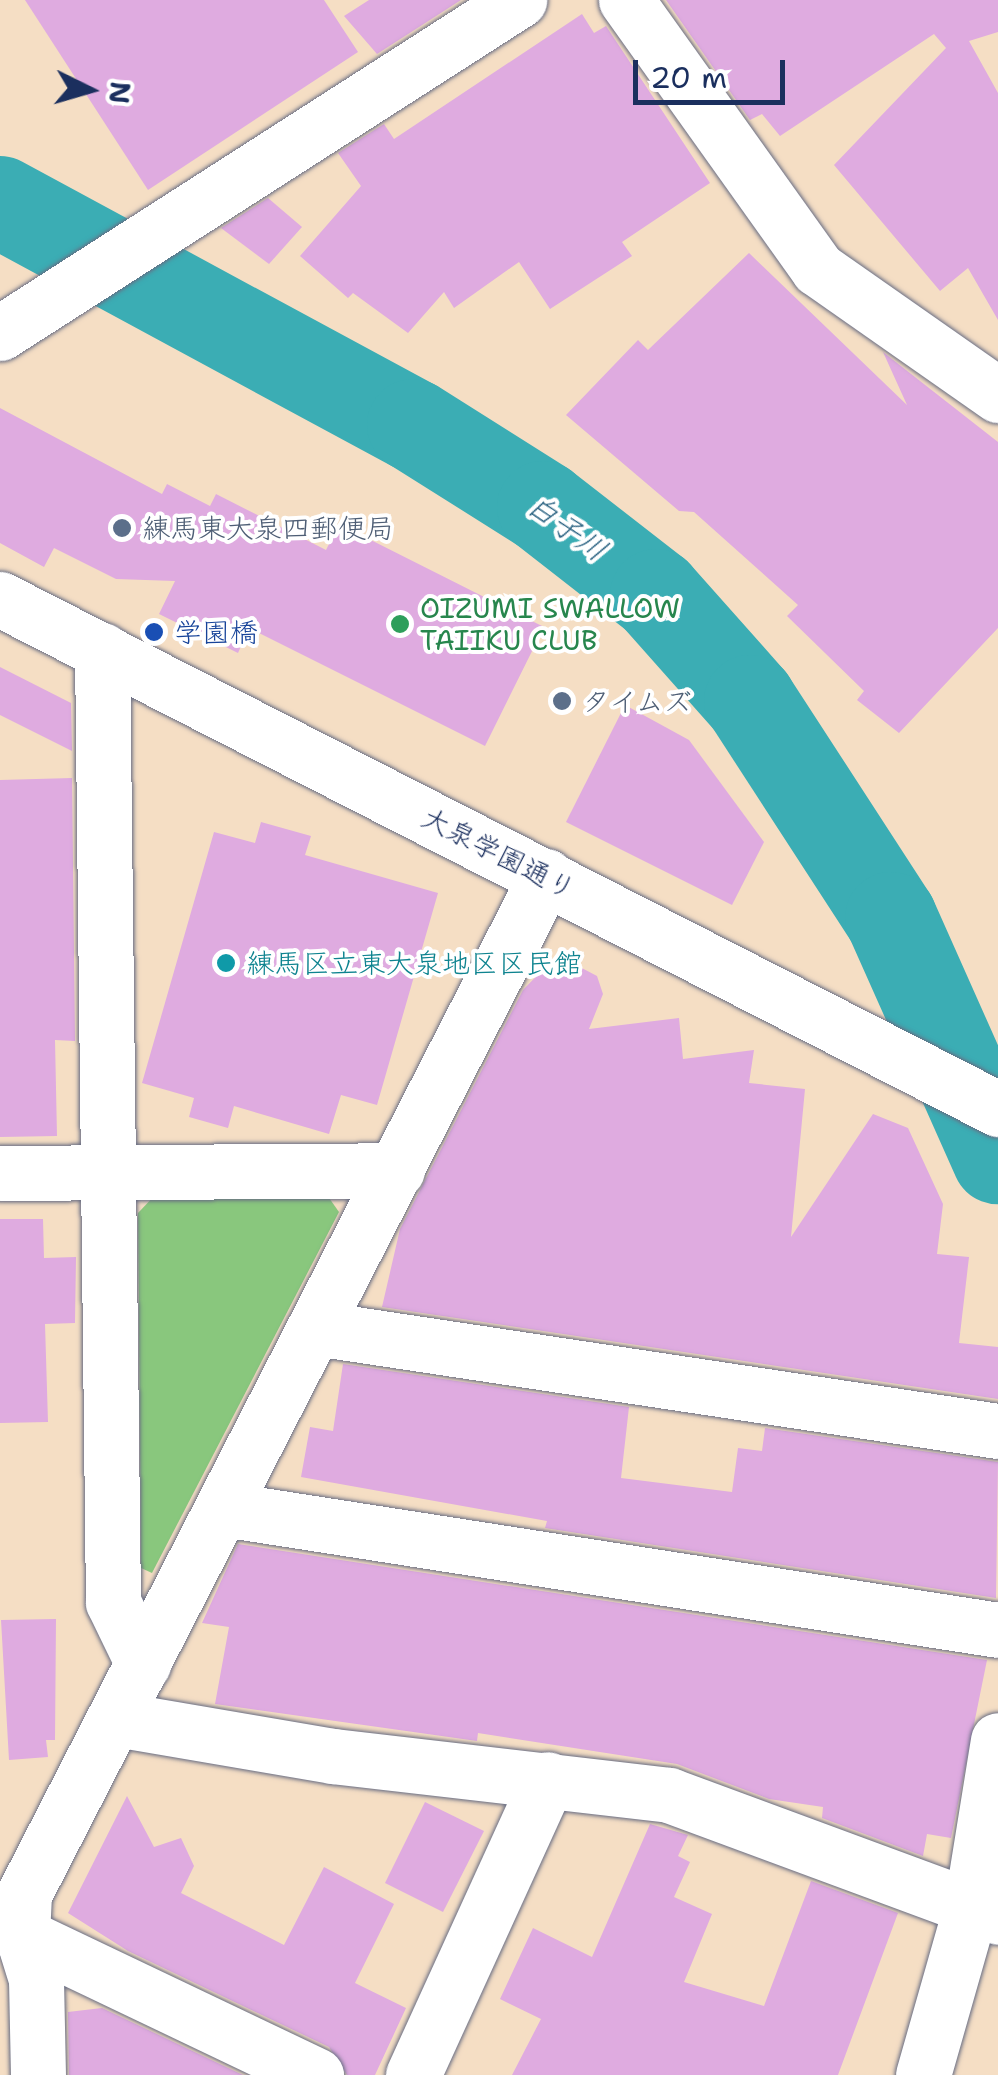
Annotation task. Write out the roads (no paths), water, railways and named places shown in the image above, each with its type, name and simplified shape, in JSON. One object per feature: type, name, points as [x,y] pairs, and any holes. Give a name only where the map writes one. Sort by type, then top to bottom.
[{"type":"street","points":[[0,334],[519,0]]},
{"type":"street","points":[[626,0],[818,269],[998,395]]},
{"type":"street","name":"大泉学園通り","points":[[0,599],[998,1109]]},
{"type":"street","points":[[102,650],[113,1602],[143,1664]]},
{"type":"street","points":[[38,2075],[36,1979],[11,1930],[24,1894],[546,876]]},
{"type":"street","points":[[0,1173],[398,1170]]},
{"type":"street","points":[[315,1328],[998,1431]]},
{"type":"street","points":[[223,1509],[998,1630]]},
{"type":"street","points":[[116,1719],[334,1756],[669,1796],[984,1912]]},
{"type":"street","points":[[923,2075],[984,1912],[998,1740]]},
{"type":"street","points":[[412,2075],[548,1779]]},
{"type":"street","points":[[11,1930],[316,2075]]},
{"type":"waterway","name":"白子川","points":[[0,202],[413,425],[543,507],[656,595],[750,701],[891,918],[998,1158]]},
{"type":"place","name":"練馬東大泉四郵便局","points":[[122,528]]},
{"type":"place","name":"OIZUMI SWALLOW TAIIKU CLUB","points":[[400,624]]},
{"type":"place","name":"学園橋","points":[[154,632]]},
{"type":"place","name":"タイムズ","points":[[562,701]]},
{"type":"place","name":"練馬区立東大泉地区区民館","points":[[226,963]]}]
